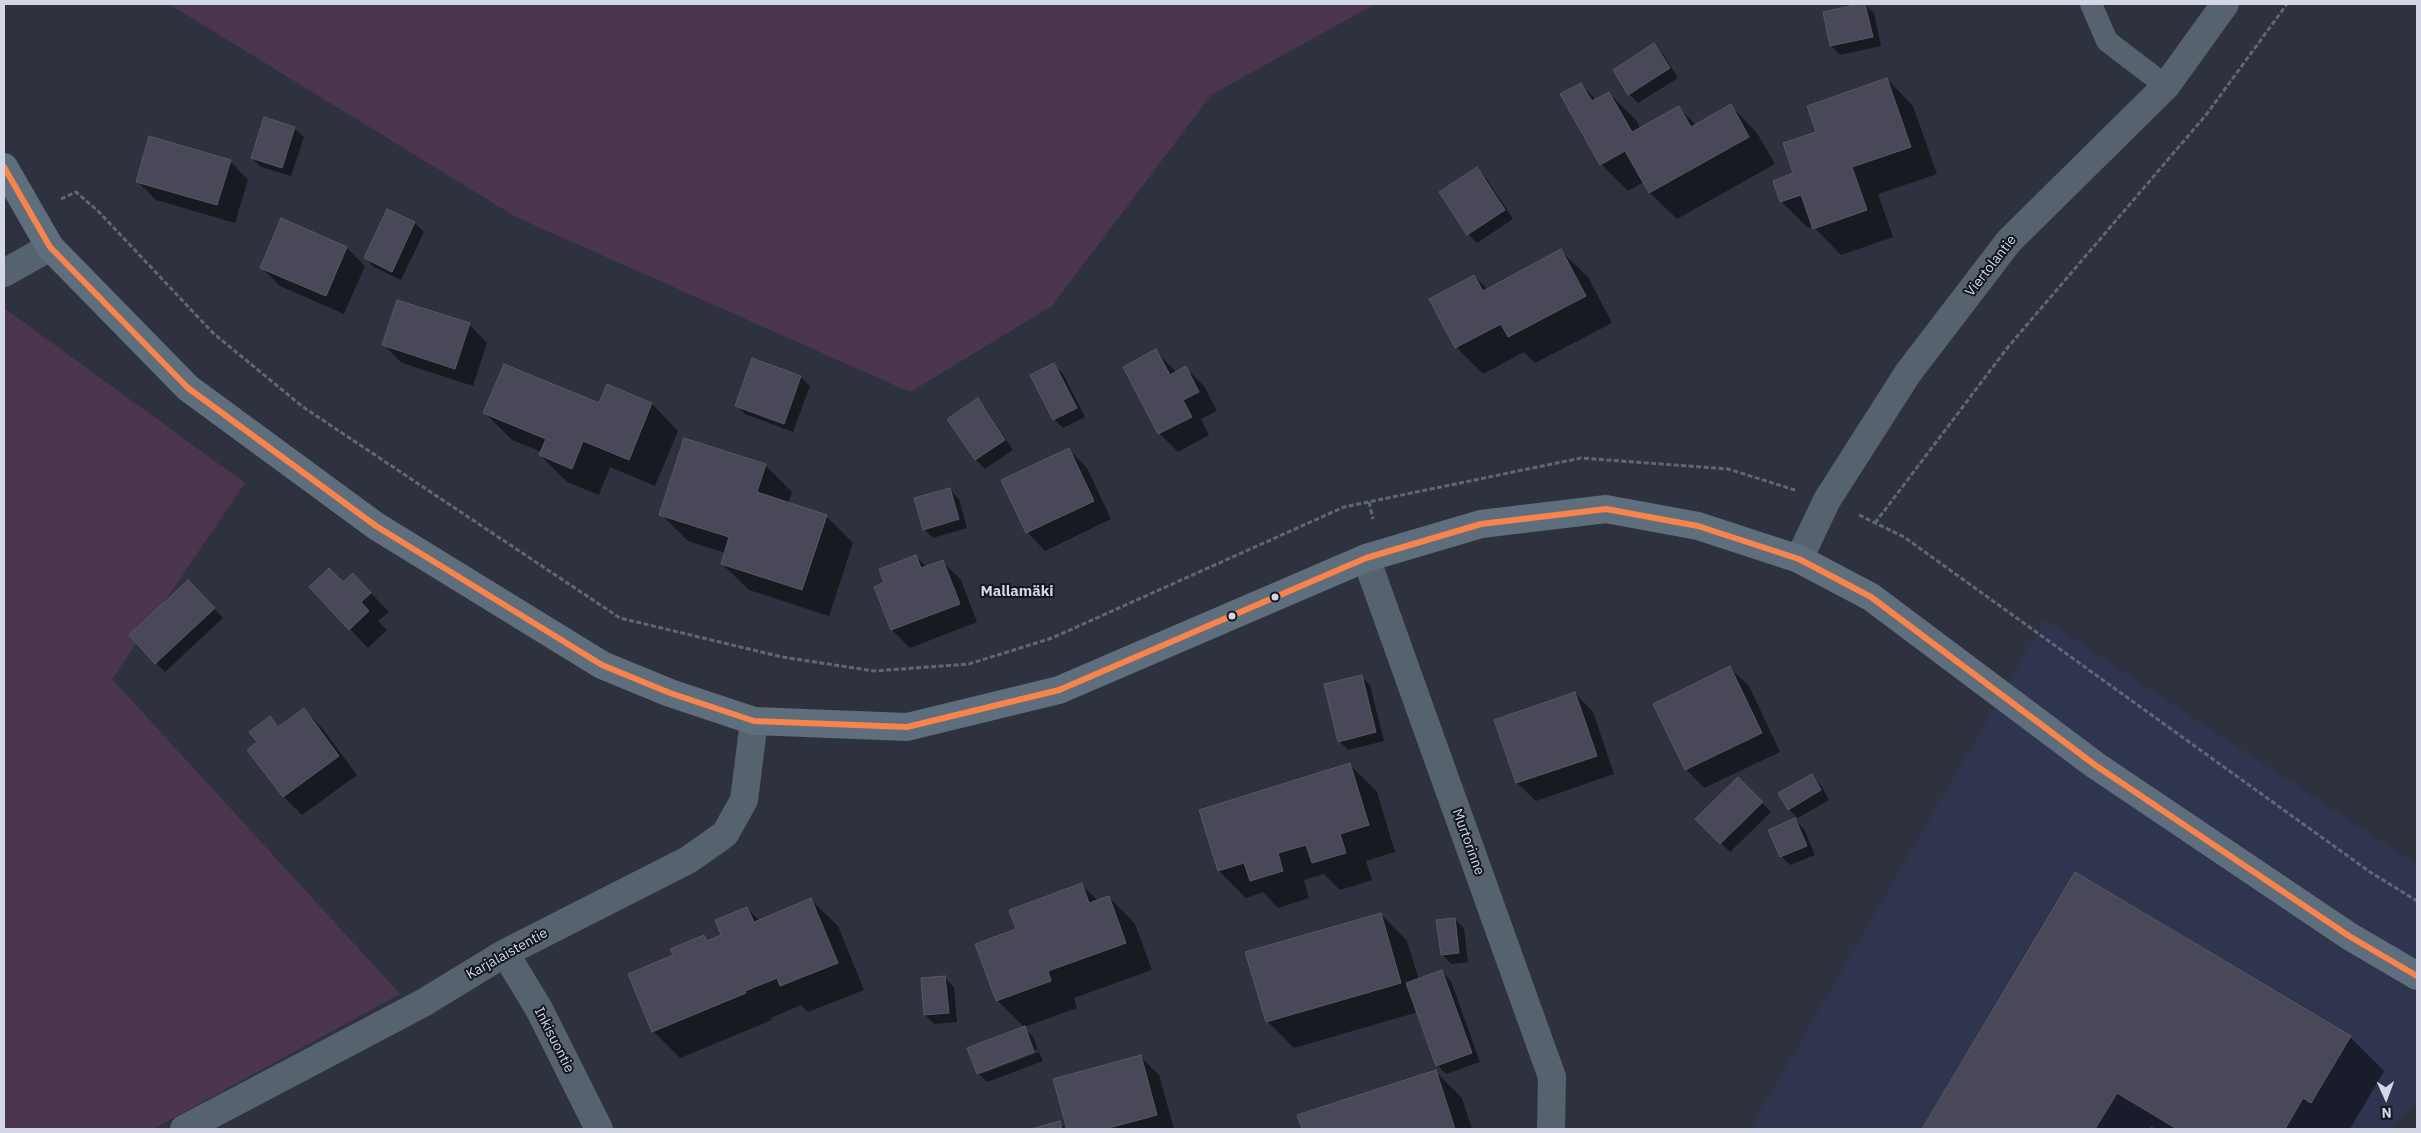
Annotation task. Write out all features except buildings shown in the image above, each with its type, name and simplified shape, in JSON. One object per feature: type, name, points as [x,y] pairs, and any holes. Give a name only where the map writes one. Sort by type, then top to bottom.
[{"type":"main road","points":[[4,167],[50,247],[188,388],[376,526],[602,665],[670,693],[754,720],[907,727],[1059,690],[1366,558],[1481,524],[1606,509],[1698,526],[1799,559],[1871,597],[2095,765],[2350,936],[2417,976]]},
{"type":"street","name":"Viertolantie","points":[[1799,559],[1827,500],[1908,373],[2009,241],[2166,86],[2225,4]]},
{"type":"street","points":[[4,273],[50,247]]},
{"type":"street","name":"Murtorinne","points":[[1366,558],[1552,1077],[1551,1129]]},
{"type":"street","name":"Karjalaistentie","points":[[184,1129],[423,1003],[504,954],[688,860],[725,834],[744,800],[754,720]]},
{"type":"street","name":"Inkisuontie","points":[[504,954],[539,1009],[599,1129]]},
{"type":"lane","points":[[2091,4],[2107,41],[2166,86]]},
{"type":"path","points":[[1875,523],[2008,347],[2206,116],[2287,4]]},
{"type":"path","points":[[31,212],[76,192],[98,211],[213,333],[303,407],[620,618],[782,657],[874,671],[969,664],[1052,638],[1344,507],[1581,458],[1728,470],[1827,500],[1904,537],[2370,872],[2417,901]]},
{"type":"shaded area","points":[[169,4],[1375,4],[1211,95],[1052,306],[910,392],[516,217]]},
{"type":"shaded area","points":[[4,308],[245,483],[112,679],[400,994],[153,1129],[4,1129]]},
{"type":"shaded area","points":[[2045,620],[2417,865],[2417,1100],[2388,1129],[1750,1129]]},
{"type":"transit line","points":[[4,167],[50,247],[188,388],[376,526],[602,665],[670,693],[754,721],[907,727],[1059,690],[1366,558],[1481,524],[1606,509],[1698,526],[1799,559],[1871,597],[2095,765],[2349,936],[2417,976]]},
{"type":"district","name":"Mallamäki","points":[[1017,592]]}]
